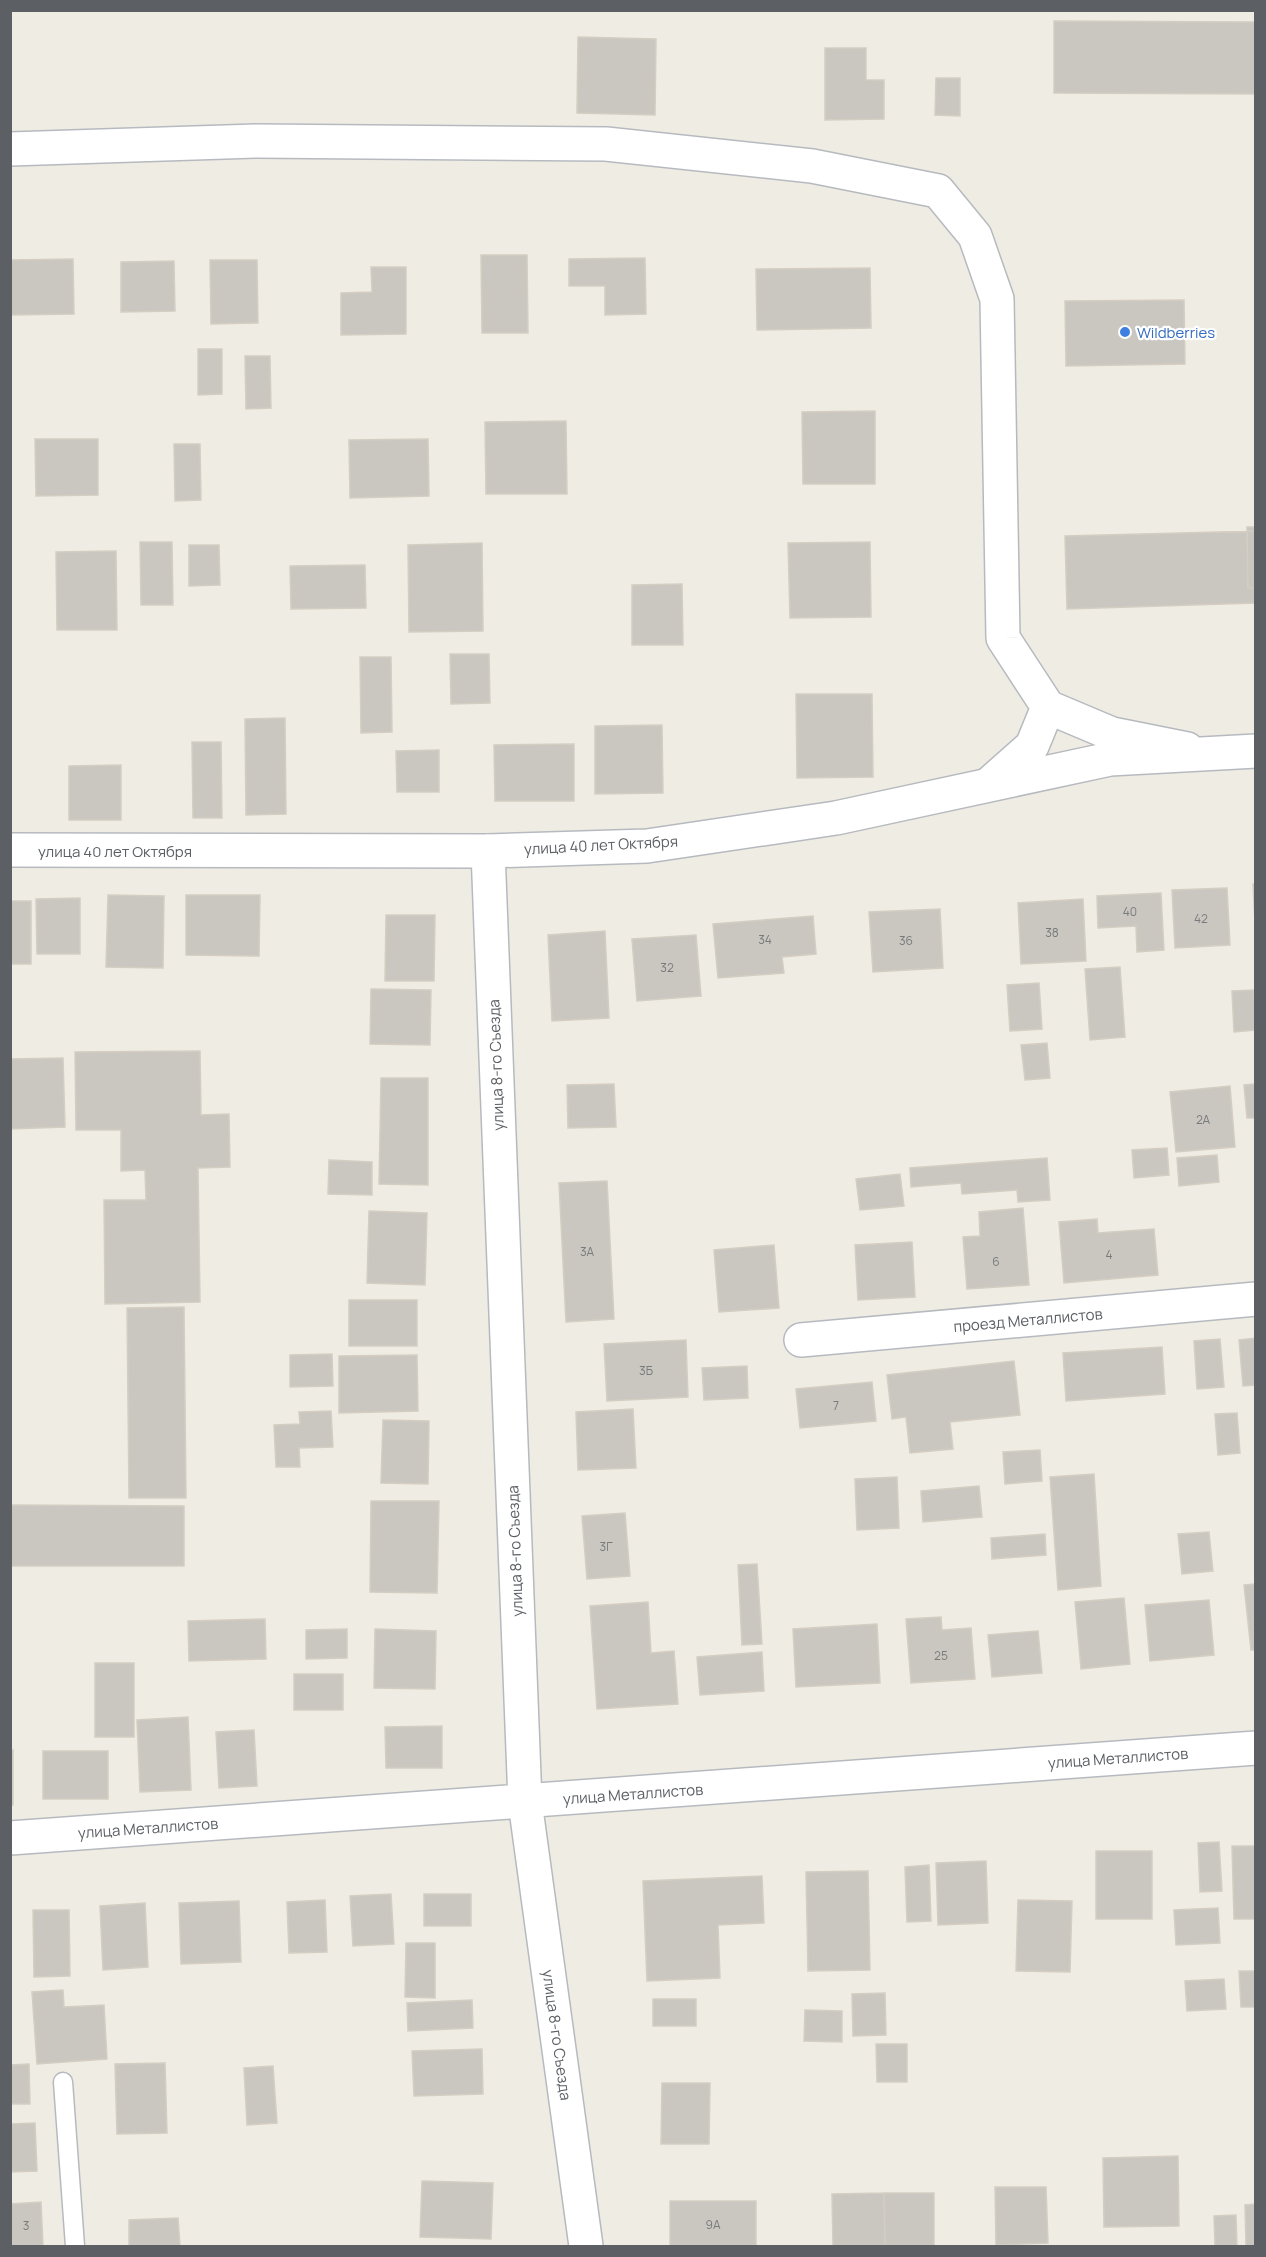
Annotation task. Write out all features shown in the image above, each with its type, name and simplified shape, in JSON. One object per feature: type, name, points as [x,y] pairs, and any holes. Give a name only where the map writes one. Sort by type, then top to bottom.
[{"type":"street","points":[[10,149],[256,141],[606,144],[812,166],[938,191],[975,236],[997,299],[1003,638],[1048,707],[1112,734],[1210,754]]},
{"type":"street","points":[[989,784],[1032,746],[1048,707]]},
{"type":"street","name":"улица 40 лет Октября","points":[[10,850],[488,851],[647,846],[836,818],[1110,759],[1256,751]]},
{"type":"street","name":"улица 8-го Съезда","points":[[488,851],[525,1802],[586,2247]]},
{"type":"street","name":"проезд Металлистов","points":[[801,1340],[1256,1299]]},
{"type":"street","name":"улица Металлистов","points":[[10,1838],[1256,1748]]},
{"type":"lane","points":[[63,2082],[75,2247]]},
{"type":"building","points":[[1054,21],[1256,22],[1256,94],[1054,93]]},
{"type":"building","points":[[578,37],[656,39],[655,115],[577,113]]},
{"type":"building","points":[[825,48],[866,48],[866,80],[884,80],[884,119],[825,120]]},
{"type":"building","points":[[936,78],[960,78],[960,116],[935,115]]},
{"type":"building","points":[[481,255],[527,255],[528,333],[482,333]]},
{"type":"building","points":[[645,258],[646,314],[605,315],[605,286],[569,286],[569,259]]},
{"type":"building","points":[[73,259],[74,314],[10,315],[10,260]]},
{"type":"building","points":[[210,260],[257,260],[258,323],[211,324]]},
{"type":"building","points":[[174,261],[175,311],[121,312],[121,262]]},
{"type":"building","points":[[371,267],[406,267],[406,334],[341,335],[341,293],[372,292]]},
{"type":"building","points":[[870,268],[871,328],[757,330],[756,269]]},
{"type":"building","name":"Wildberries","points":[[1184,300],[1185,364],[1066,366],[1065,301]]},
{"type":"building","points":[[198,349],[222,349],[222,394],[198,395]]},
{"type":"building","points":[[245,356],[270,356],[271,408],[246,409]]},
{"type":"building","points":[[875,411],[875,484],[803,484],[802,412]]},
{"type":"building","points":[[566,421],[567,494],[486,494],[485,422]]},
{"type":"building","points":[[35,439],[98,439],[98,495],[36,496]]},
{"type":"building","points":[[428,439],[429,496],[350,498],[349,440]]},
{"type":"building","points":[[174,444],[200,444],[201,500],[175,501]]},
{"type":"building","points":[[1247,527],[1256,527],[1256,588],[1248,588]]},
{"type":"building","points":[[1256,531],[1256,603],[1067,609],[1065,536]]},
{"type":"building","points":[[10,536],[11,618],[10,618]]},
{"type":"building","points":[[140,542],[172,542],[173,605],[141,605]]},
{"type":"building","points":[[870,542],[871,617],[790,618],[788,543]]},
{"type":"building","points":[[482,543],[483,631],[409,632],[408,545]]},
{"type":"building","points":[[189,545],[219,545],[220,585],[189,586]]},
{"type":"building","points":[[116,551],[117,630],[57,630],[56,552]]},
{"type":"building","points":[[365,565],[366,608],[291,609],[290,566]]},
{"type":"building","points":[[682,584],[683,645],[632,645],[632,585]]},
{"type":"building","points":[[450,654],[489,654],[490,703],[451,704]]},
{"type":"building","points":[[360,657],[391,657],[392,732],[361,733]]},
{"type":"building","points":[[796,694],[872,694],[873,777],[797,778]]},
{"type":"building","points":[[285,718],[286,814],[246,815],[245,719]]},
{"type":"building","points":[[662,725],[663,793],[595,794],[595,726]]},
{"type":"building","points":[[192,742],[221,742],[222,818],[193,818]]},
{"type":"building","points":[[574,744],[574,801],[495,801],[494,745]]},
{"type":"building","points":[[439,750],[439,792],[397,792],[396,751]]},
{"type":"building","points":[[121,765],[121,820],[69,820],[69,766]]},
{"type":"building","points":[[1253,884],[1256,884],[1256,941]]},
{"type":"building","points":[[1227,888],[1230,945],[1175,948],[1172,890]]},
{"type":"building","points":[[1161,893],[1164,950],[1137,952],[1136,926],[1098,928],[1097,896]]},
{"type":"building","points":[[108,895],[164,896],[163,968],[106,967]]},
{"type":"building","points":[[186,895],[260,895],[259,956],[186,955]]},
{"type":"building","points":[[80,898],[80,954],[37,954],[36,899]]},
{"type":"building","points":[[1083,899],[1086,961],[1021,964],[1018,903]]},
{"type":"building","points":[[10,901],[31,901],[31,964],[10,964]]},
{"type":"building","points":[[940,909],[943,968],[873,972],[869,912]]},
{"type":"building","points":[[386,915],[435,915],[434,981],[385,981]]},
{"type":"building","points":[[813,916],[816,954],[782,957],[784,973],[718,978],[713,924]]},
{"type":"building","points":[[605,931],[609,1018],[552,1021],[548,935]]},
{"type":"building","points":[[696,935],[701,996],[637,1001],[632,939]]},
{"type":"building","points":[[1120,967],[1125,1037],[1090,1040],[1085,969]]},
{"type":"building","points":[[1039,983],[1042,1029],[1010,1031],[1007,985]]},
{"type":"building","points":[[371,989],[431,990],[430,1045],[370,1044]]},
{"type":"building","points":[[1254,990],[1256,1030],[1234,1032],[1232,991]]},
{"type":"building","points":[[1047,1043],[1050,1078],[1025,1080],[1021,1045]]},
{"type":"building","points":[[200,1051],[201,1115],[229,1114],[230,1167],[198,1168],[200,1302],[105,1304],[104,1200],[146,1200],[145,1170],[121,1171],[121,1130],[76,1130],[75,1052]]},
{"type":"building","points":[[63,1058],[65,1127],[10,1129],[10,1059]]},
{"type":"building","points":[[381,1078],[428,1078],[428,1185],[379,1184]]},
{"type":"building","points":[[614,1084],[616,1127],[568,1128],[567,1085]]},
{"type":"building","points":[[1256,1084],[1256,1118],[1247,1118],[1244,1085]]},
{"type":"building","points":[[1230,1086],[1235,1147],[1176,1152],[1170,1092]]},
{"type":"building","points":[[1167,1148],[1169,1175],[1134,1178],[1132,1150]]},
{"type":"building","points":[[1217,1155],[1219,1182],[1179,1186],[1177,1158]]},
{"type":"building","points":[[1047,1158],[1050,1200],[1018,1202],[1017,1190],[962,1194],[961,1183],[911,1187],[910,1168]]},
{"type":"building","points":[[329,1160],[372,1162],[372,1195],[328,1194]]},
{"type":"building","points":[[900,1174],[904,1206],[860,1210],[856,1179]]},
{"type":"building","points":[[607,1181],[614,1319],[566,1322],[559,1183]]},
{"type":"building","points":[[1023,1208],[1029,1285],[967,1289],[963,1237],[980,1236],[979,1212]]},
{"type":"building","points":[[369,1211],[427,1213],[425,1285],[367,1283]]},
{"type":"building","points":[[1097,1219],[1098,1233],[1154,1229],[1158,1275],[1064,1283],[1059,1222]]},
{"type":"building","points":[[912,1242],[915,1297],[858,1300],[855,1245]]},
{"type":"building","points":[[774,1245],[779,1308],[719,1312],[714,1250]]},
{"type":"building","points":[[349,1300],[417,1300],[417,1346],[349,1346]]},
{"type":"building","points":[[184,1307],[186,1498],[129,1498],[127,1308]]},
{"type":"building","points":[[1256,1338],[1256,1385],[1243,1386],[1239,1340]]},
{"type":"building","points":[[1220,1339],[1224,1387],[1197,1389],[1194,1341]]},
{"type":"building","points":[[686,1340],[688,1397],[607,1401],[604,1344]]},
{"type":"building","points":[[1162,1347],[1165,1394],[1066,1401],[1063,1353]]},
{"type":"building","points":[[332,1354],[333,1386],[290,1387],[290,1355]]},
{"type":"building","points":[[417,1355],[418,1411],[339,1413],[339,1356]]},
{"type":"building","points":[[1014,1361],[1020,1415],[950,1422],[953,1449],[910,1453],[906,1417],[892,1419],[887,1375]]},
{"type":"building","points":[[747,1366],[748,1398],[704,1400],[702,1368]]},
{"type":"building","points":[[872,1382],[876,1421],[800,1428],[796,1389]]},
{"type":"building","points":[[633,1409],[636,1468],[578,1470],[576,1412]]},
{"type":"building","points":[[331,1411],[333,1447],[299,1448],[300,1467],[276,1467],[274,1425],[300,1424],[299,1412]]},
{"type":"building","points":[[1237,1413],[1240,1453],[1218,1455],[1215,1414]]},
{"type":"building","points":[[383,1420],[429,1421],[428,1484],[381,1483]]},
{"type":"building","points":[[1040,1450],[1042,1481],[1005,1484],[1003,1452]]},
{"type":"building","points":[[1094,1474],[1101,1586],[1058,1590],[1050,1477]]},
{"type":"building","points":[[897,1477],[899,1528],[857,1530],[855,1479]]},
{"type":"building","points":[[979,1486],[982,1517],[923,1522],[921,1491]]},
{"type":"building","points":[[371,1501],[439,1501],[437,1593],[370,1592]]},
{"type":"building","points":[[10,1505],[184,1506],[184,1566],[10,1566]]},
{"type":"building","points":[[625,1513],[630,1576],[587,1579],[582,1516]]},
{"type":"building","points":[[1209,1532],[1213,1571],[1182,1574],[1178,1534]]},
{"type":"building","points":[[1045,1534],[1046,1555],[992,1559],[991,1538]]},
{"type":"building","points":[[757,1564],[762,1644],[742,1645],[738,1565]]},
{"type":"building","points":[[1256,1584],[1256,1650],[1251,1650],[1244,1585]]},
{"type":"building","points":[[1124,1598],[1130,1664],[1081,1669],[1075,1602]]},
{"type":"building","points":[[1209,1600],[1214,1655],[1150,1661],[1145,1605]]},
{"type":"building","points":[[648,1602],[651,1653],[674,1651],[678,1704],[597,1709],[590,1606]]},
{"type":"building","points":[[941,1617],[942,1630],[971,1628],[975,1679],[911,1683],[906,1619]]},
{"type":"building","points":[[265,1619],[266,1659],[189,1661],[188,1621]]},
{"type":"building","points":[[877,1624],[880,1683],[796,1687],[793,1629]]},
{"type":"building","points":[[347,1629],[347,1658],[306,1659],[306,1630]]},
{"type":"building","points":[[375,1629],[436,1631],[435,1689],[374,1688]]},
{"type":"building","points":[[1038,1631],[1042,1673],[992,1677],[988,1635]]},
{"type":"building","points":[[762,1652],[764,1691],[700,1695],[697,1657]]},
{"type":"building","points":[[95,1663],[134,1663],[134,1737],[95,1737]]},
{"type":"building","points":[[294,1674],[343,1674],[343,1710],[294,1710]]},
{"type":"building","points":[[188,1717],[191,1790],[140,1792],[137,1720]]},
{"type":"building","points":[[442,1726],[442,1768],[386,1768],[385,1727]]},
{"type":"building","points":[[254,1730],[257,1786],[219,1788],[216,1732]]},
{"type":"building","points":[[10,1750],[13,1750],[13,1805],[10,1805]]},
{"type":"building","points":[[43,1751],[108,1751],[108,1799],[43,1799]]},
{"type":"building","points":[[1219,1842],[1222,1891],[1200,1892],[1198,1843]]},
{"type":"building","points":[[1232,1846],[1256,1846],[1256,1919],[1234,1919]]},
{"type":"building","points":[[1096,1851],[1152,1851],[1152,1919],[1096,1919]]},
{"type":"building","points":[[986,1861],[988,1923],[938,1925],[936,1863]]},
{"type":"building","points":[[929,1865],[931,1921],[907,1922],[905,1867]]},
{"type":"building","points":[[868,1871],[870,1970],[808,1971],[806,1872]]},
{"type":"building","points":[[762,1876],[764,1923],[718,1925],[720,1978],[647,1981],[643,1881]]},
{"type":"building","points":[[391,1894],[394,1944],[353,1946],[350,1896]]},
{"type":"building","points":[[424,1894],[471,1894],[471,1926],[424,1926]]},
{"type":"building","points":[[325,1900],[327,1952],[289,1953],[287,1902]]},
{"type":"building","points":[[1018,1900],[1072,1901],[1070,1972],[1016,1971]]},
{"type":"building","points":[[239,1901],[241,1962],[181,1964],[179,1903]]},
{"type":"building","points":[[145,1903],[148,1967],[103,1970],[100,1906]]},
{"type":"building","points":[[1218,1908],[1220,1943],[1176,1945],[1174,1910]]},
{"type":"building","points":[[33,1910],[69,1910],[70,1976],[34,1977]]},
{"type":"building","points":[[406,1943],[435,1943],[435,1998],[405,1997]]},
{"type":"building","points":[[1239,1971],[1256,1971],[1256,2007],[1241,2007]]},
{"type":"building","points":[[1224,1979],[1226,2009],[1187,2011],[1185,1981]]},
{"type":"building","points":[[63,1990],[64,2007],[104,2005],[107,2059],[37,2064],[32,1992]]},
{"type":"building","points":[[885,1993],[886,2035],[853,2036],[852,1994]]},
{"type":"building","points":[[653,1999],[696,1999],[696,2026],[653,2026]]},
{"type":"building","points":[[472,2000],[473,2028],[408,2031],[407,2003]]},
{"type":"building","points":[[805,2010],[842,2011],[842,2042],[804,2041]]},
{"type":"building","points":[[876,2044],[907,2044],[907,2082],[877,2082]]},
{"type":"building","points":[[482,2049],[483,2094],[414,2096],[412,2051]]},
{"type":"building","points":[[165,2063],[167,2133],[117,2134],[115,2064]]},
{"type":"building","points":[[29,2064],[30,2104],[10,2104],[10,2065]]},
{"type":"building","points":[[273,2066],[277,2123],[247,2125],[244,2068]]},
{"type":"building","points":[[662,2083],[710,2083],[709,2144],[661,2144]]},
{"type":"building","points":[[35,2123],[37,2171],[10,2172],[10,2124]]},
{"type":"building","points":[[1178,2156],[1179,2226],[1104,2227],[1103,2158]]},
{"type":"building","points":[[422,2181],[493,2183],[491,2239],[420,2237]]},
{"type":"building","points":[[995,2187],[1046,2187],[1048,2243],[996,2245]]},
{"type":"building","points":[[884,2193],[934,2193],[934,2246],[885,2246]]},
{"type":"building","points":[[884,2193],[885,2246],[833,2246],[832,2194]]},
{"type":"building","points":[[670,2201],[756,2201],[756,2246],[670,2246]]},
{"type":"building","points":[[41,2202],[43,2246],[10,2246],[10,2204]]},
{"type":"building","points":[[1256,2204],[1256,2246],[1246,2246],[1245,2205]]},
{"type":"building","points":[[1236,2215],[1237,2246],[1215,2246],[1214,2216]]},
{"type":"building","points":[[178,2218],[180,2246],[129,2246],[129,2220]]},
{"type":"place","name":"Wildberries","points":[[1125,332]]}]
